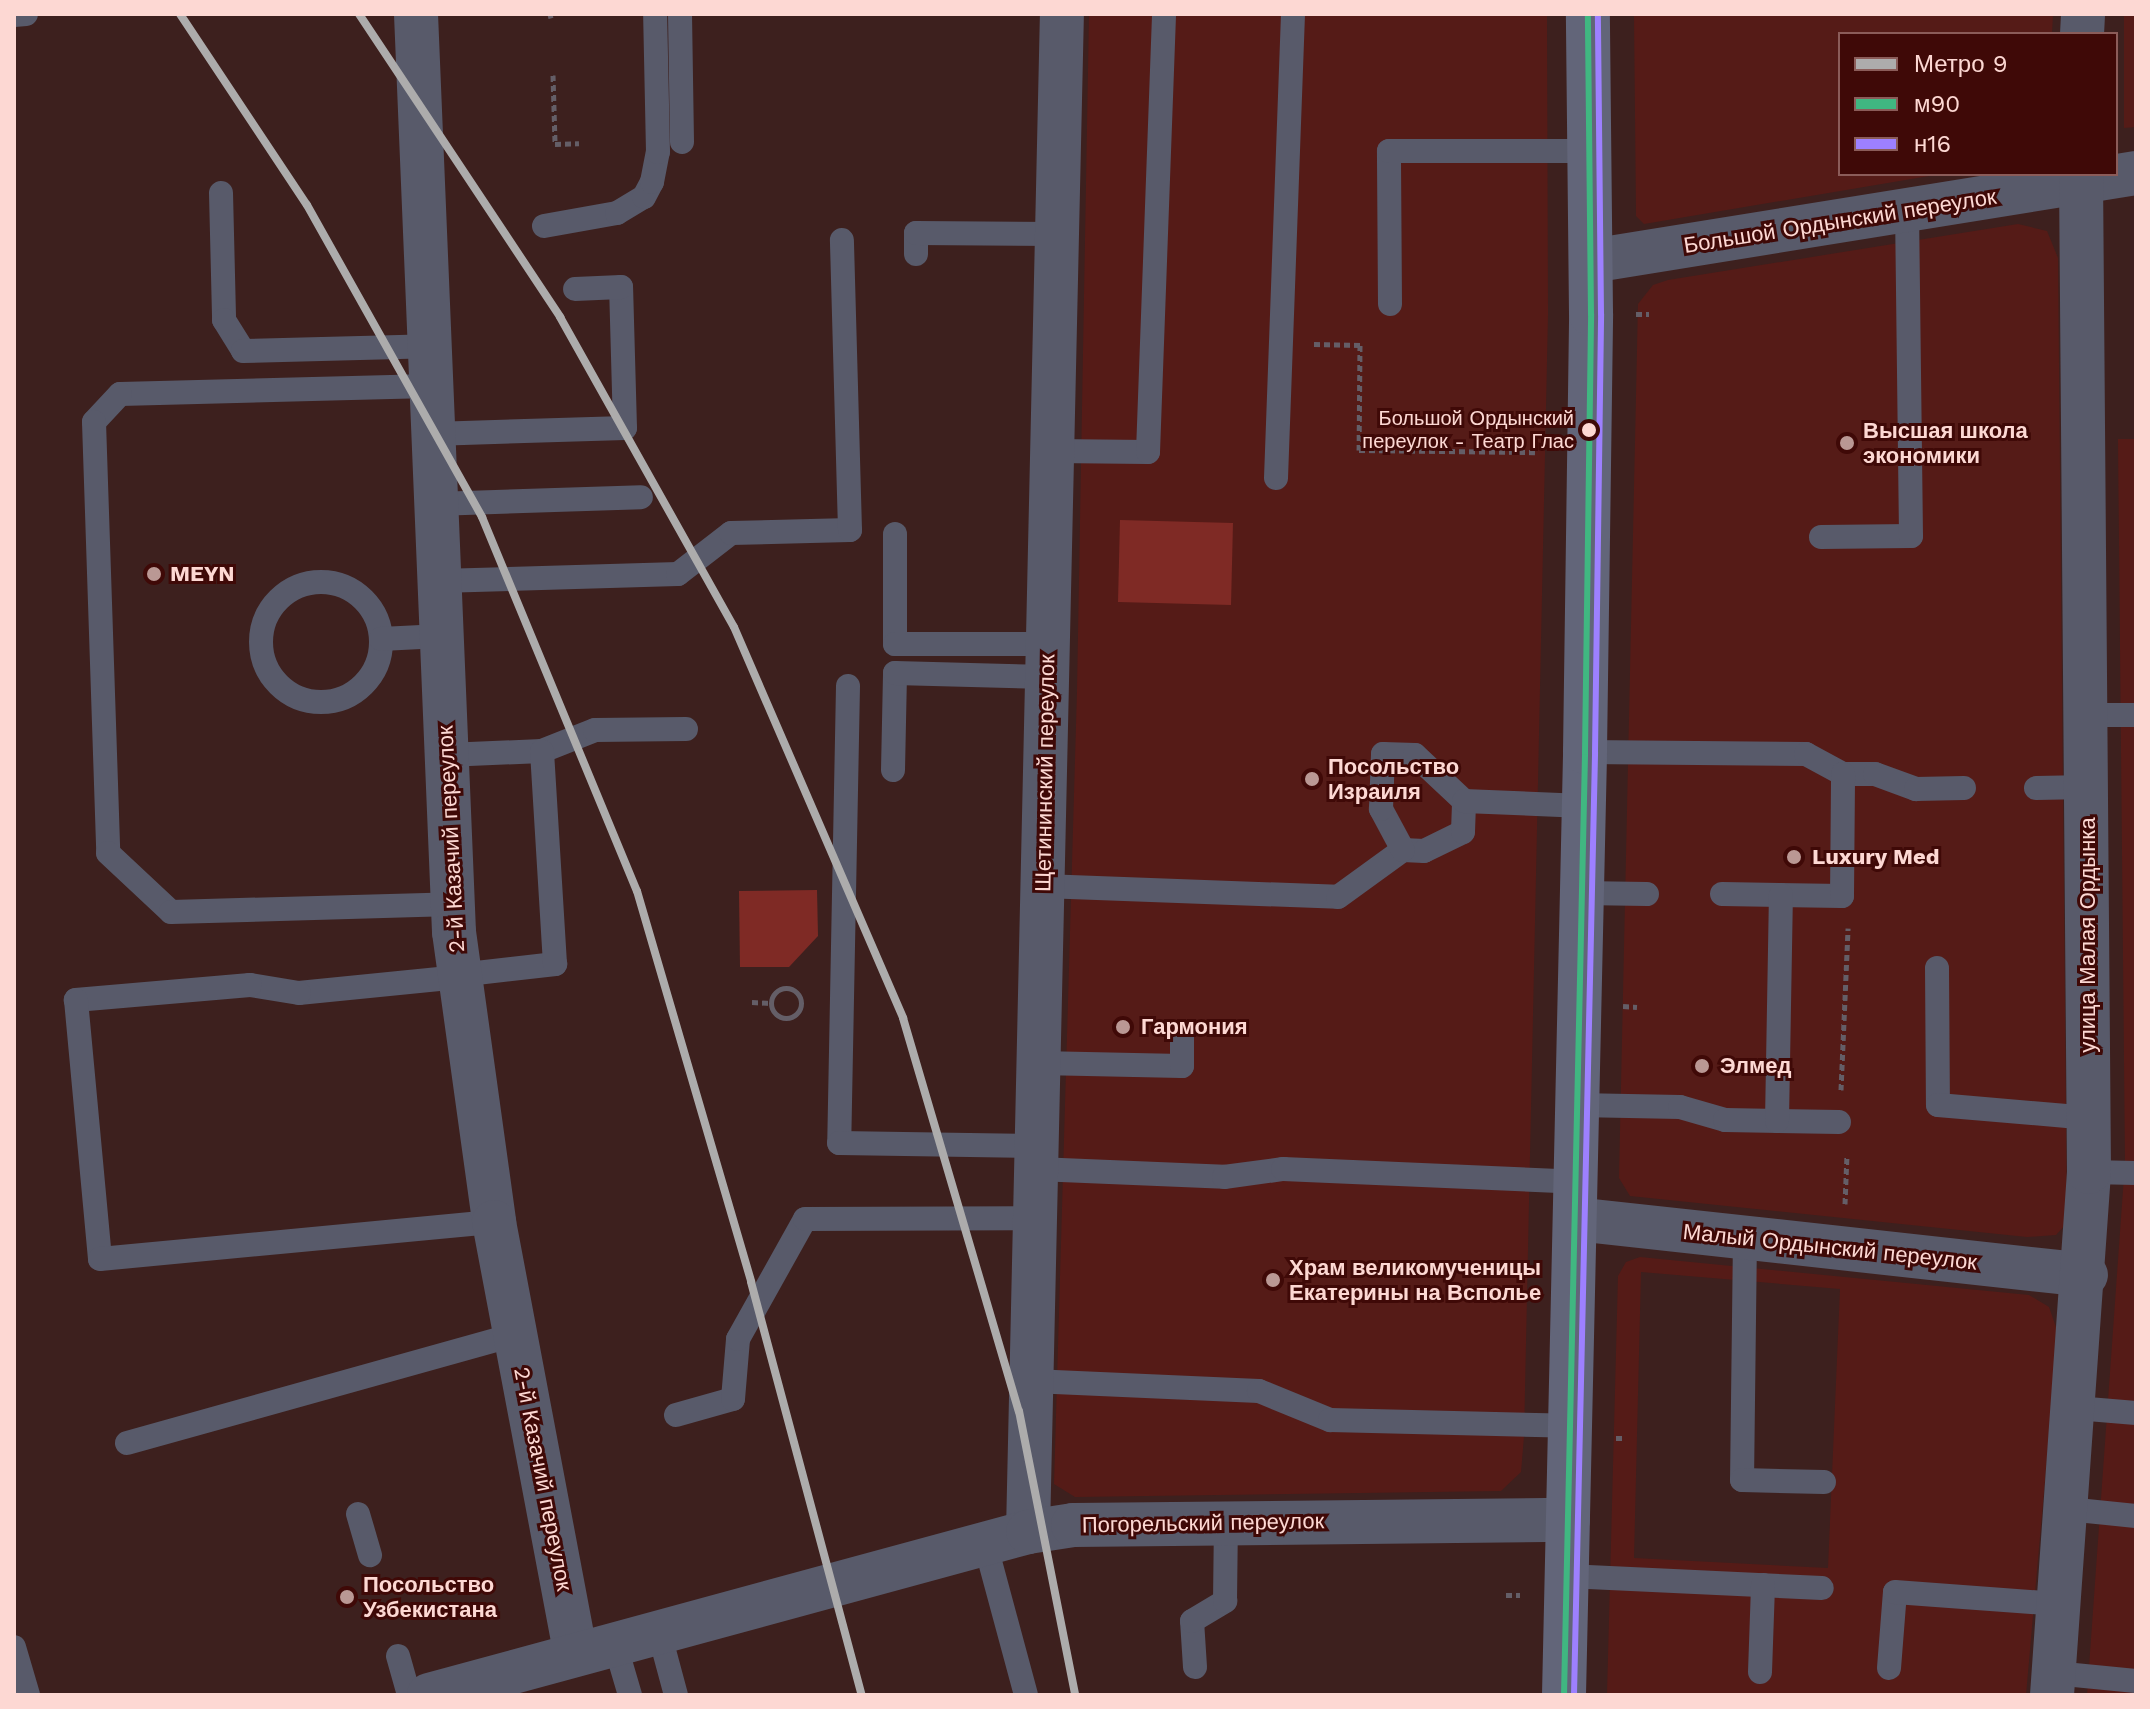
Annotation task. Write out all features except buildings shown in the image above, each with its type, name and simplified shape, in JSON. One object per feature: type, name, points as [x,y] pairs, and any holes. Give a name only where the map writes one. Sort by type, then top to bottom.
[{"type":"main road","points":[[1564,1695],[1585,752],[1591,261],[1588,14]]},
{"type":"street","name":"2-й Казачий переулок","points":[[416,14],[446,755],[459,976],[494,1222],[515,1335],[596,1649]]},
{"type":"street","name":"Щетининский переулок","points":[[1028,1532],[1062,14]]},
{"type":"street","name":"Большой Ордынский переулок","points":[[1591,261],[1907,211],[2102,176]]},
{"type":"street","name":"улица Малая Ордынка","points":[[2053,1684],[2086,1275],[2089,1172],[2080,178]]},
{"type":"street","name":"Малый Ордынский переулок","points":[[1575,1200],[1745,1237],[2086,1275]]},
{"type":"street","name":"Погорельский переулок","points":[[429,1695],[1028,1532],[1125,1521],[1568,1520]]},
{"type":"lane","points":[[14,15],[26,14]]},
{"type":"lane","points":[[544,226],[617,213],[644,197],[652,182],[658,152],[655,14]]},
{"type":"lane","points":[[680,14],[682,142]]},
{"type":"lane","points":[[1053,451],[1148,452],[1164,14]]},
{"type":"lane","points":[[1276,478],[1293,14]]},
{"type":"lane","points":[[1390,304],[1389,151],[1589,151]]},
{"type":"lane","points":[[221,193],[224,320],[243,351],[429,366]]},
{"type":"lane","points":[[1821,537],[1911,536],[1907,211]]},
{"type":"lane","points":[[916,254],[916,233],[1057,234]]},
{"type":"lane","points":[[439,581],[678,574],[731,533],[850,530],[842,240]]},
{"type":"lane","points":[[432,434],[625,428],[621,287],[575,289]]},
{"type":"lane","points":[[429,366],[120,394],[94,422],[108,853],[171,912],[453,904]]},
{"type":"lane","points":[[435,504],[641,497]]},
{"type":"lane","points":[[895,534],[895,644],[1048,660]]},
{"type":"lane","points":[[317,582],[353,591],[377,620],[381,639],[372,675],[343,699],[324,703],[305,702],[274,681],[260,646],[269,610],[282,595],[317,582]]},
{"type":"lane","points":[[381,639],[441,636]]},
{"type":"lane","points":[[893,770],[895,673],[1048,660]]},
{"type":"lane","points":[[848,686],[839,1143],[1037,1158],[1224,1177],[1283,1169],[1575,1200]]},
{"type":"lane","points":[[2086,715],[2136,715]]},
{"type":"lane","points":[[446,755],[542,751],[595,730],[686,729]]},
{"type":"lane","points":[[494,1222],[100,1259],[76,1000],[250,985],[299,993],[555,964],[542,751]]},
{"type":"lane","points":[[1585,752],[1806,754],[1843,774],[1875,774],[1916,789],[1964,788]]},
{"type":"lane","points":[[1403,850],[1381,809],[1383,754],[1415,755],[1464,801],[1584,806]]},
{"type":"lane","points":[[1722,894],[1842,896],[1843,774]]},
{"type":"lane","points":[[2036,788],[2087,787]]},
{"type":"lane","points":[[1043,886],[1338,897],[1403,850],[1424,851],[1463,832],[1464,801]]},
{"type":"lane","points":[[1582,893],[1647,894]]},
{"type":"lane","points":[[1777,1121],[1781,895]]},
{"type":"lane","points":[[1937,968],[1938,1105],[2089,1118]]},
{"type":"lane","points":[[1039,1063],[1182,1066],[1182,1037]]},
{"type":"lane","points":[[1577,1105],[1680,1107],[1725,1120],[1839,1122]]},
{"type":"lane","points":[[2089,1172],[2136,1173]]},
{"type":"lane","points":[[676,1415],[733,1399],[738,1339],[805,1219],[1035,1218]]},
{"type":"lane","points":[[1745,1237],[1742,1480],[1824,1482]]},
{"type":"lane","points":[[127,1443],[515,1335]]},
{"type":"lane","points":[[1032,1381],[1259,1391],[1330,1420],[1570,1426]]},
{"type":"lane","points":[[2076,1408],[2136,1413]]},
{"type":"lane","points":[[2067,1509],[2136,1516]]},
{"type":"lane","points":[[358,1514],[370,1555]]},
{"type":"lane","points":[[1195,1667],[1192,1621],[1225,1601],[1226,1520]]},
{"type":"lane","points":[[985,1543],[1026,1695]]},
{"type":"lane","points":[[1567,1576],[1822,1588]]},
{"type":"lane","points":[[1760,1672],[1763,1585]]},
{"type":"lane","points":[[1889,1668],[1895,1592],[2060,1604]]},
{"type":"lane","points":[[659,1632],[676,1695]]},
{"type":"lane","points":[[14,1647],[28,1695]]},
{"type":"lane","points":[[596,1649],[630,1695]]},
{"type":"lane","points":[[398,1656],[409,1695]]},
{"type":"lane","points":[[2053,1684],[2136,1681]]},
{"type":"path","points":[[553,75],[555,144],[579,143]]},
{"type":"path","points":[[1636,314],[1649,314]]},
{"type":"path","points":[[1327,344],[1360,345],[1359,450],[1535,452]]},
{"type":"path","points":[[1842,896],[1849,920],[1839,1122],[1847,1144],[1845,1213]]},
{"type":"path","points":[[752,1002],[771,1003],[782,1017],[791,1017],[802,1003],[791,988],[774,993],[771,1003]]},
{"type":"path","points":[[1622,1006],[1637,1007]]},
{"type":"path","points":[[1616,1438],[1625,1438]]},
{"type":"path","points":[[1506,1595],[1520,1595]]},
{"type":"shaded area","points":[[1089,14],[1547,14],[1548,314],[1524,1436],[1521,1472],[1501,1491],[1075,1497],[1054,1484],[1077,691]]},
{"type":"shaded area","points":[[1634,14],[2053,14],[2052,32],[1838,32],[1838,176],[1929,176],[1644,224],[1636,216]]},
{"type":"shaded area","points":[[2124,14],[2136,14],[2136,127],[2124,128]]},
{"type":"shaded area","points":[[2018,224],[2047,231],[2058,258],[2067,1223],[2056,1235],[2027,1237],[1630,1196],[1619,1178],[1638,304],[1653,285],[1668,280]]},
{"type":"shaded area","points":[[2118,439],[2136,439],[2136,1695],[2087,1695],[2125,1162]]},
{"type":"shaded area","points":[[1120,520],[1233,523],[1231,605],[1118,602]]},
{"type":"shaded area","points":[[817,890],[818,936],[789,967],[740,967],[739,891]]},
{"type":"shaded area","points":[[1640,1257],[2029,1295],[2049,1307],[2058,1333],[2026,1695],[1607,1695],[1618,1276],[1626,1262]],"holes":[[[1641,1272],[1840,1289],[1828,1568],[1634,1558]]]},
{"type":"metro line","name":"9","points":[[180,14],[307,205],[482,517],[637,891],[751,1282],[862,1695]]},
{"type":"metro line","name":"9","points":[[359,14],[560,317],[734,627],[903,1018],[1019,1411],[1075,1695]]},
{"type":"transit line","name":"м90","points":[[1564,1695],[1585,752],[1591,314],[1588,14]]},
{"type":"transit line","name":"н16","points":[[1574,1695],[1595,752],[1601,314],[1598,14]]},
{"type":"place","name":"Большой Ордынский переулок - Театр Глас","points":[[1589,430]]},
{"type":"place","name":"Высшая школа экономики","points":[[1847,443]]},
{"type":"place","name":"MEYN","points":[[154,574]]},
{"type":"place","name":"Посольство Израиля","points":[[1312,779]]},
{"type":"place","name":"Luxury Med","points":[[1794,857]]},
{"type":"place","name":"Гармония","points":[[1123,1027]]},
{"type":"place","name":"Элмед","points":[[1702,1066]]},
{"type":"place","name":"Храм великомученицы Екатерины на Всполье","points":[[1273,1280]]},
{"type":"place","name":"Посольство Узбекистана","points":[[347,1597]]}]
